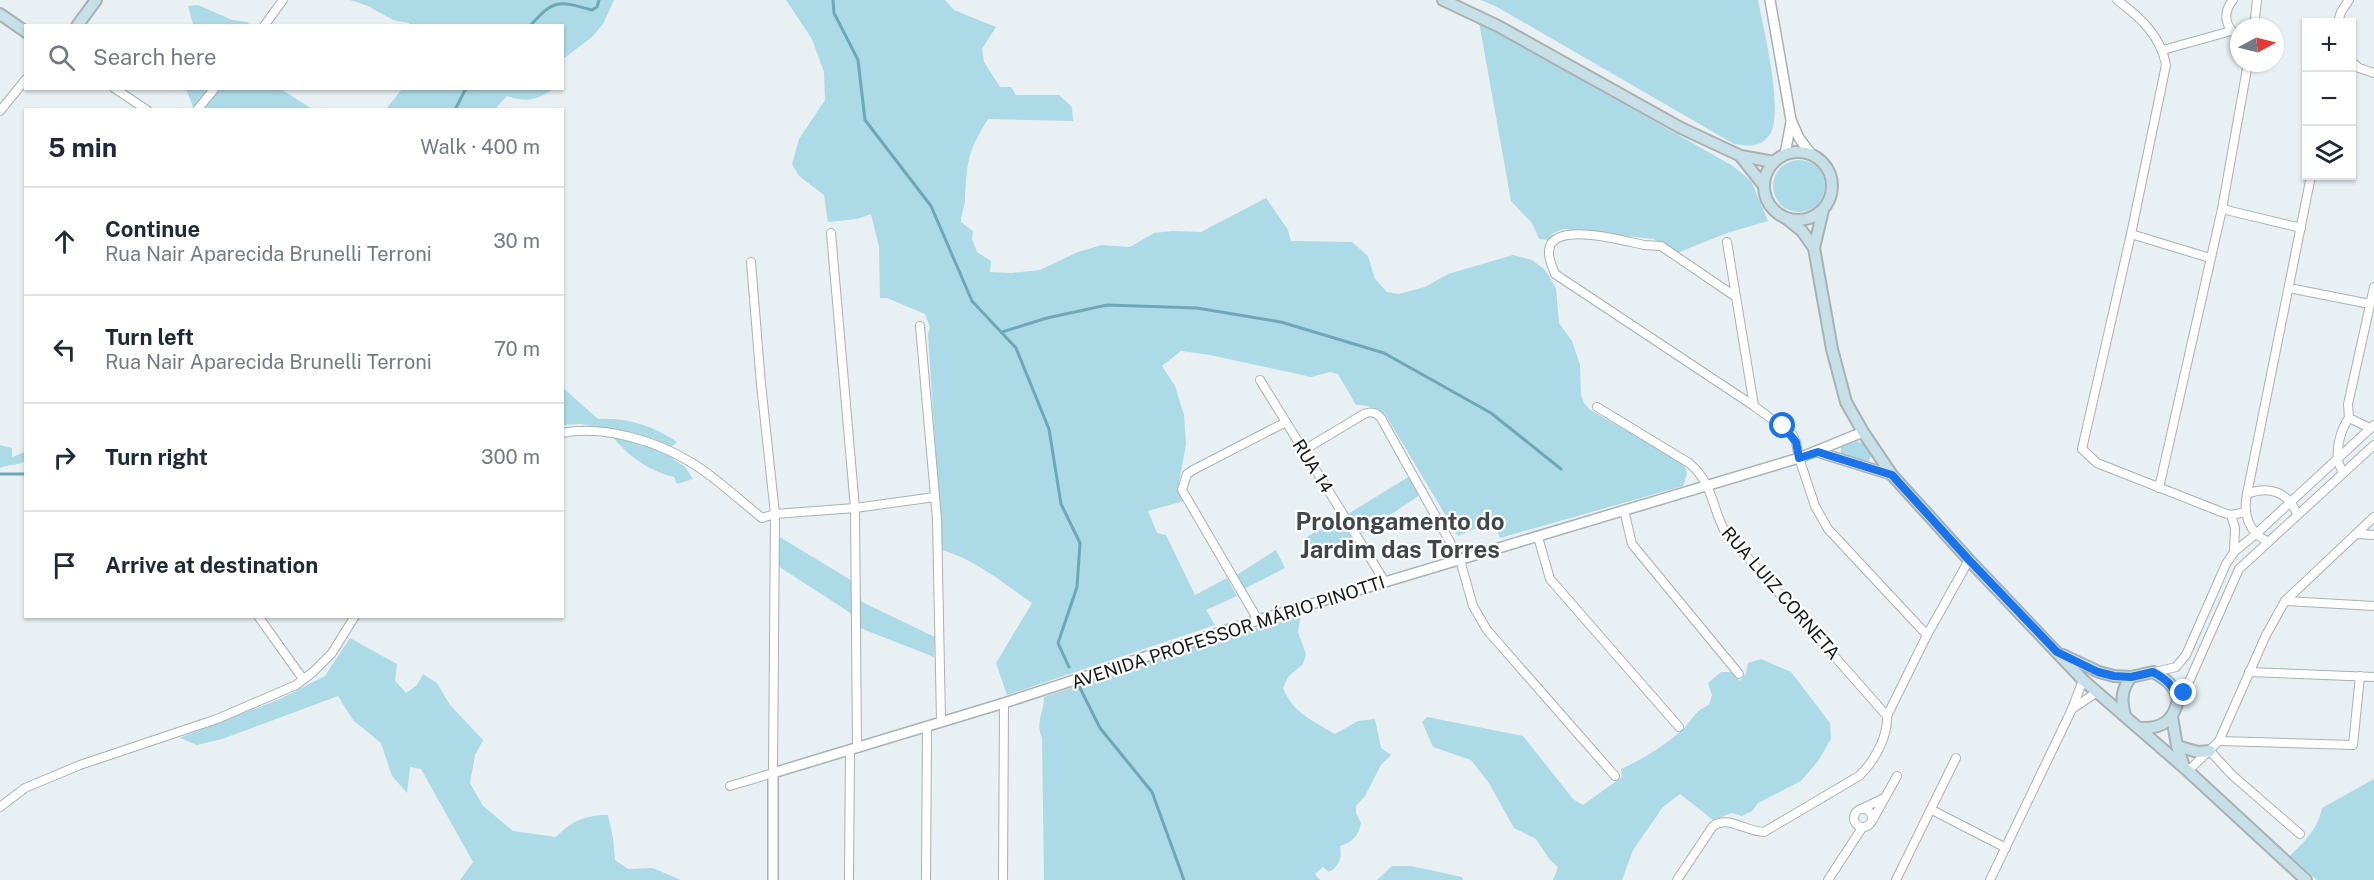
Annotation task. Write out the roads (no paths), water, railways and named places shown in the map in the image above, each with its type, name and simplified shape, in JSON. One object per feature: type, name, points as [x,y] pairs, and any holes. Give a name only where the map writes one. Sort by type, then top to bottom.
[{"type":"main road","points":[[78,24],[96,0]]},
{"type":"main road","points":[[1443,0],[1498,26],[1681,128],[1741,156],[1774,162]]},
{"type":"main road","points":[[0,15],[24,31]]},
{"type":"main road","points":[[1764,186],[1767,173],[1774,162],[1785,154],[1798,151],[1811,154],[1822,161],[1830,172],[1833,185],[1830,198],[1823,210],[1814,248],[1838,377],[1846,402],[1892,475],[2083,680],[2187,770],[2306,880]]},
{"type":"main road","points":[[1741,156],[1764,186],[1767,199],[1775,210],[1802,231],[1814,248]]},
{"type":"main road","points":[[1786,218],[1799,220],[1812,217],[1823,210]]},
{"type":"main road","points":[[2057,652],[2098,672],[2131,677],[2153,672],[2165,678],[2178,699],[2172,717],[2177,746],[2187,770]]},
{"type":"main road","points":[[2083,680],[2098,672]]},
{"type":"main road","points":[[2125,716],[2121,699],[2131,677]]},
{"type":"main road","points":[[2140,728],[2161,726],[2172,717]]},
{"type":"main road","points":[[2177,746],[2198,752],[2210,752]]},
{"type":"street","points":[[265,24],[282,0]]},
{"type":"street","points":[[1770,0],[1791,120],[1799,138],[1811,154]]},
{"type":"street","points":[[2117,0],[2133,11],[2152,32],[2163,50],[2166,65],[2131,234],[2082,449],[2097,463],[2159,488],[2231,515],[2246,512]]},
{"type":"street","points":[[2230,28],[2226,10],[2233,0]]},
{"type":"street","points":[[2255,18],[2257,0]]},
{"type":"street","points":[[2339,18],[2349,0]]},
{"type":"street","points":[[2163,50],[2230,31]]},
{"type":"street","points":[[2356,65],[2374,73]]},
{"type":"street","points":[[2159,488],[2222,209],[2246,72]]},
{"type":"street","points":[[0,111],[3,100],[24,81]]},
{"type":"street","points":[[117,90],[144,108]]},
{"type":"street","points":[[199,108],[213,90]]},
{"type":"street","points":[[1785,154],[1791,120]]},
{"type":"street","points":[[2267,541],[2256,534],[2249,524],[2246,512],[2247,494],[2310,180]]},
{"type":"street","points":[[2222,209],[2301,228]]},
{"type":"street","points":[[831,233],[855,508],[854,749],[849,880]]},
{"type":"street","points":[[1736,297],[1661,246],[1574,233],[1557,237],[1550,246],[1549,253],[1555,274],[1754,406],[1792,434],[1815,506],[1828,529],[1927,635]]},
{"type":"street","points":[[2131,234],[2210,258]]},
{"type":"street","points":[[1727,242],[1754,406]]},
{"type":"street","points":[[751,262],[775,514],[773,880]]},
{"type":"street","points":[[2343,471],[2337,459],[2345,424],[2349,418],[2348,404],[2374,287]]},
{"type":"street","points":[[2289,288],[2370,304]]},
{"type":"street","points":[[920,326],[935,497],[940,721]]},
{"type":"street","name":"RUA 14","points":[[1260,380],[1385,582]]},
{"type":"street","name":"RUA LUIZ CORNETA","points":[[1597,406],[1700,472],[1708,484],[1711,501],[1725,532],[1887,716]]},
{"type":"street","points":[[1304,450],[1369,412],[1377,413],[1460,560],[1473,606],[1487,630],[1615,776]]},
{"type":"street","points":[[2153,672],[2176,667],[2186,655],[2226,564],[2234,552],[2372,427],[2349,418]]},
{"type":"street","points":[[1258,620],[1185,496],[1183,485],[1187,474],[1286,422]]},
{"type":"street","points":[[564,433],[606,432],[653,444],[692,463],[762,518],[775,514],[855,508],[935,497]]},
{"type":"street","name":"AVENIDA PROFESSOR MÁRIO PINOTTI","points":[[730,786],[1004,703],[1258,620],[1799,458],[1863,432]]},
{"type":"street","points":[[2178,699],[2184,693],[2239,569],[2374,444]]},
{"type":"street","points":[[1818,452],[1892,475]]},
{"type":"street","points":[[2247,494],[2259,490],[2272,490],[2290,501],[2297,514]]},
{"type":"street","points":[[1624,510],[1632,544],[1739,674]]},
{"type":"street","points":[[2231,515],[2236,537],[2234,552]]},
{"type":"street","points":[[2187,770],[2210,752],[2219,741],[2249,672],[2285,601],[2374,517]]},
{"type":"street","points":[[2356,534],[2374,535]]},
{"type":"street","points":[[1538,537],[1550,579],[1679,727]]},
{"type":"street","points":[[1677,880],[1718,822],[1725,821],[1764,832],[1859,776],[1871,763],[1883,737],[1887,716],[1927,635],[1969,560]]},
{"type":"street","points":[[2285,601],[2374,606]]},
{"type":"street","points":[[259,618],[303,679]]},
{"type":"street","points":[[0,807],[25,788],[69,770],[217,719],[296,685],[332,653],[354,618]]},
{"type":"street","points":[[2249,672],[2374,677]]},
{"type":"street","points":[[2219,741],[2351,745],[2354,743],[2360,676]]},
{"type":"street","points":[[1990,880],[2072,709],[2083,680]]},
{"type":"street","points":[[2072,709],[2097,693]]},
{"type":"street","points":[[1003,880],[1004,703]]},
{"type":"street","points":[[926,880],[927,726]]},
{"type":"street","points":[[2210,752],[2232,775],[2300,834]]},
{"type":"street","points":[[1896,880],[1956,758]]},
{"type":"street","points":[[1828,880],[1862,828],[1871,823],[1897,776]]},
{"type":"street","points":[[1862,828],[1853,820],[1855,813],[1884,798]]},
{"type":"street","points":[[1860,809],[1870,812],[1871,823]]},
{"type":"street","points":[[1932,810],[2006,848]]},
{"type":"waterway","points":[[532,24],[544,11],[556,4],[592,10],[597,7],[599,0]]},
{"type":"waterway","points":[[833,0],[834,13],[858,60],[865,120],[931,206],[972,301],[1016,348],[1049,429],[1061,504],[1080,543],[1077,587],[1058,643],[1069,667]]},
{"type":"waterway","points":[[456,108],[465,90]]},
{"type":"waterway","points":[[1002,332],[1047,318],[1107,305],[1197,308],[1281,322],[1384,353],[1491,413],[1561,469]]},
{"type":"waterway","points":[[0,474],[24,474]]},
{"type":"waterway","points":[[1079,686],[1100,728],[1152,792],[1184,880]]},
{"type":"district","name":"Prolongamento do Jardim das Torres","points":[[1400,535]]}]
